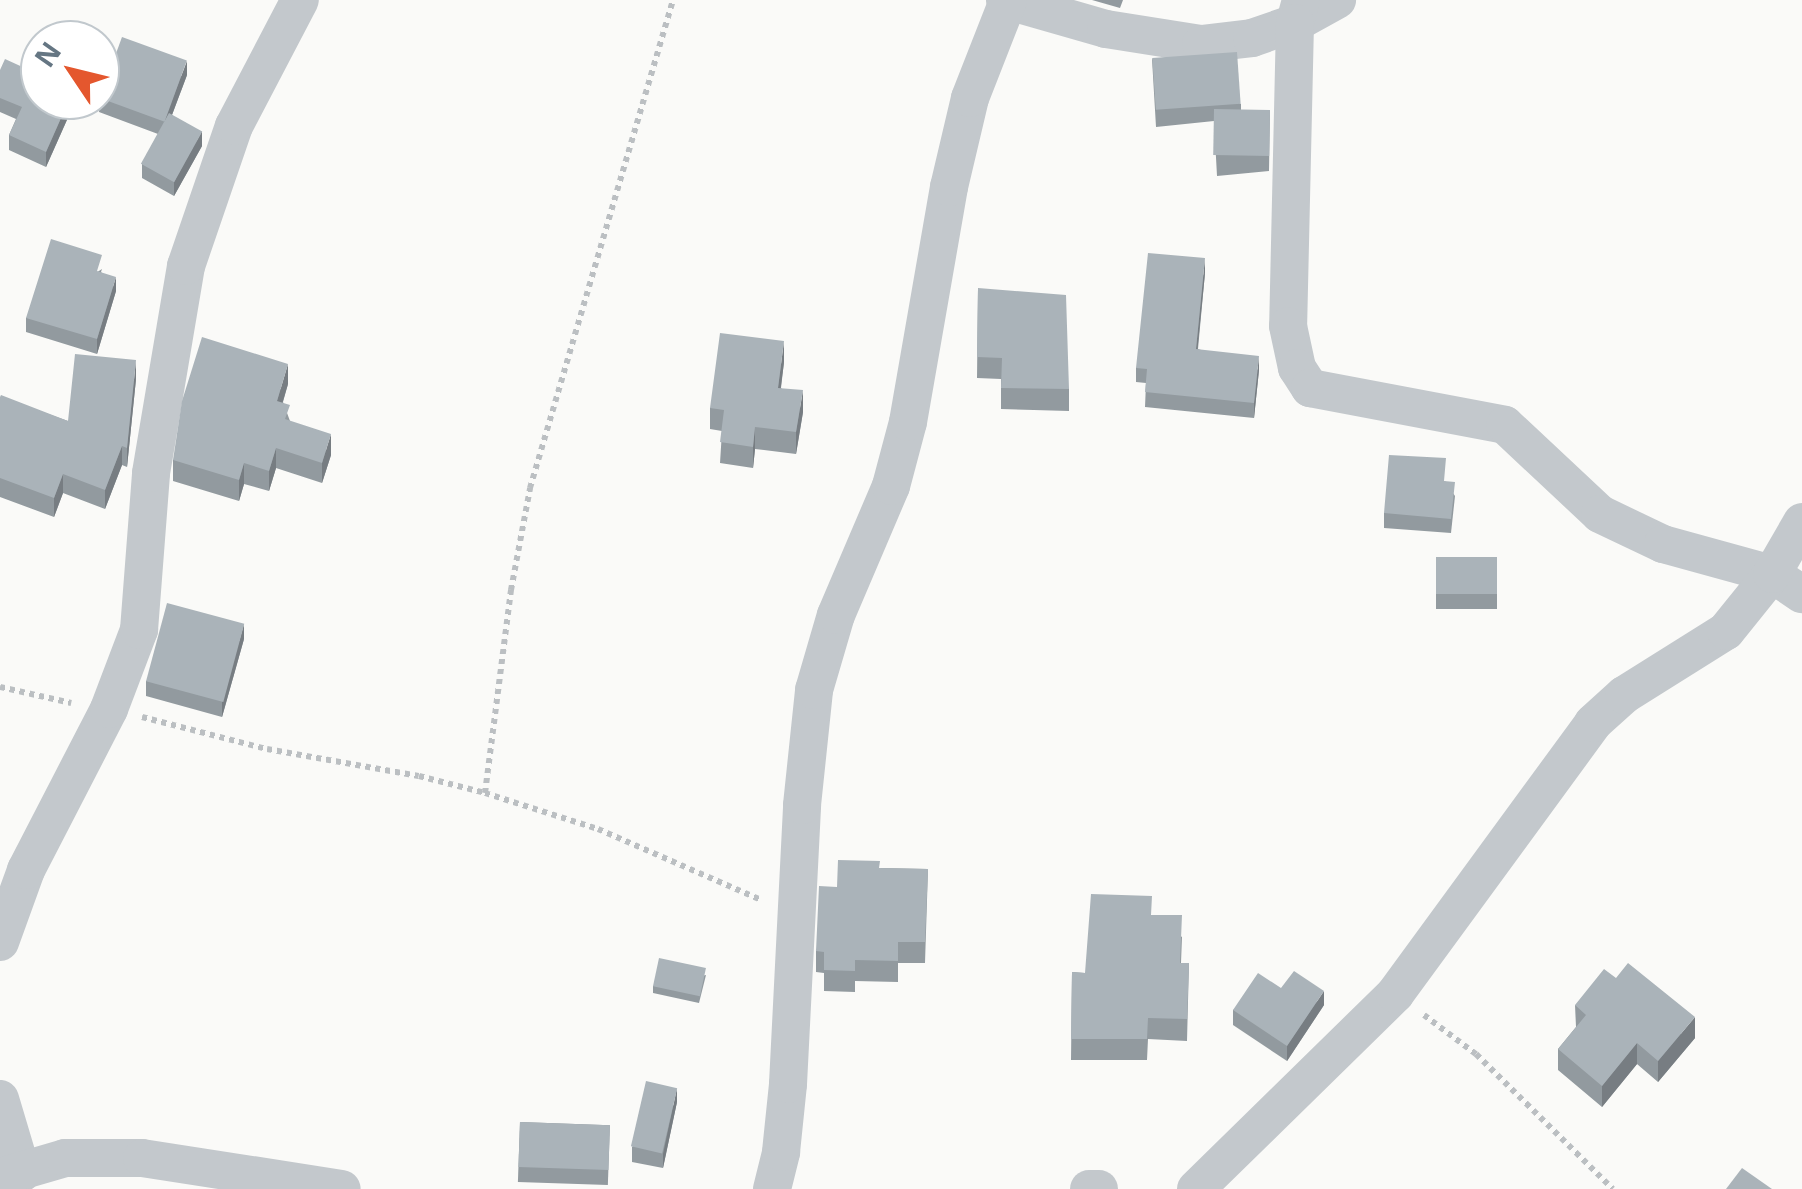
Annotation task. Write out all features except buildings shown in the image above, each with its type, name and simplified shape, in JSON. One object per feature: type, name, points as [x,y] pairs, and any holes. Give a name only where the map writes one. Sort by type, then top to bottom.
[{"type":"street","points":[[0,942],[26,870],[109,709],[140,630],[151,473],[186,266],[234,126],[300,0]]},
{"type":"street","points":[[772,1189],[783,1134],[799,916],[802,805],[814,690],[836,615],[891,486],[908,422],[948,186],[970,98],[1006,1],[1106,30],[1201,44],[1252,38],[1298,12],[1337,0]]},
{"type":"street","points":[[1298,12],[1288,326],[1297,368],[1310,388],[1505,425],[1600,514],[1663,544],[1787,584]]},
{"type":"street","points":[[1196,1189],[1395,994],[1593,723],[1624,695],[1726,631],[1787,584],[1802,522]]},
{"type":"street","points":[[0,1099],[11,1175],[65,1158],[142,1158],[342,1189]]},
{"type":"street","points":[[1089,1189],[1099,1189]]},
{"type":"path","points":[[485,793],[511,590],[530,488],[673,0]]},
{"type":"path","points":[[0,687],[109,709],[267,749],[420,776],[485,793],[598,829],[799,916]]},
{"type":"path","points":[[1395,994],[1476,1054],[1613,1189]]}]
